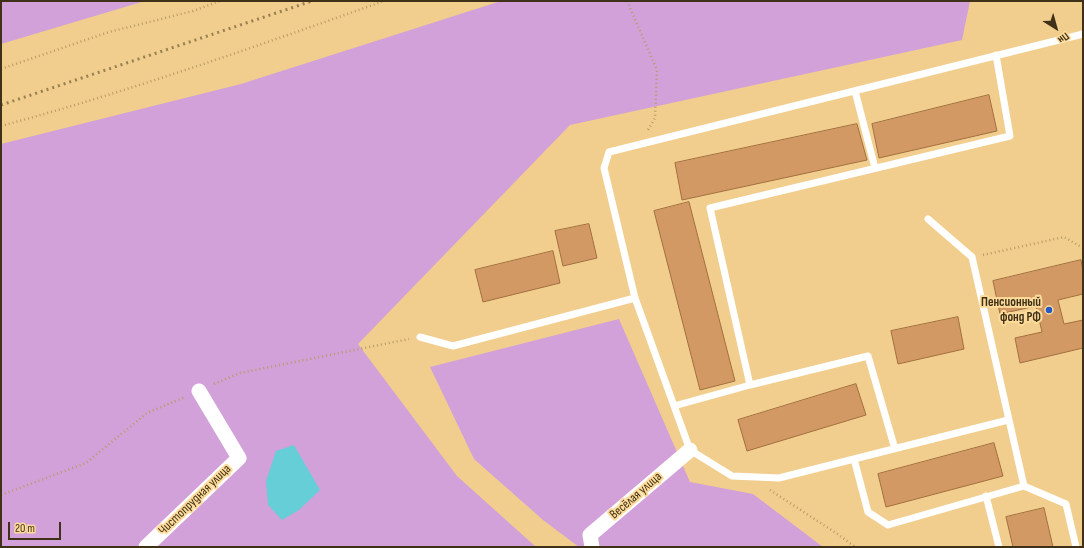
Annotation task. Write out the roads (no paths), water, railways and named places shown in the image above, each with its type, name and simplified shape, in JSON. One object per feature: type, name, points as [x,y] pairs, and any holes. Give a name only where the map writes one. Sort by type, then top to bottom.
[{"type":"street","name":"Чистопрудная улица","points":[[146,547],[239,458],[199,391]]},
{"type":"street","name":"Весёлая улица","points":[[592,547],[590,535],[690,450]]},
{"type":"lane","points":[[1008,420],[779,478],[732,476],[690,450],[635,298],[604,168],[609,152],[1083,34]]},
{"type":"lane","points":[[750,385],[710,208],[1010,136],[996,56]]},
{"type":"lane","points":[[855,91],[875,168]]},
{"type":"lane","points":[[928,219],[972,258],[1024,486]]},
{"type":"lane","points":[[420,337],[452,346],[635,298]]},
{"type":"lane","points":[[674,406],[750,385],[868,356],[895,448]]},
{"type":"lane","points":[[854,459],[868,512],[888,525],[1024,486],[1066,504],[1076,547]]},
{"type":"lane","points":[[986,496],[999,547]]},
{"type":"water","points":[[294,445],[320,490],[299,510],[282,520],[268,505],[266,481],[276,451]]},
{"type":"railway","points":[[1,105],[312,1]]},
{"type":"place","name":"Пенсионный фонд РФ","points":[[1049,310]]}]
